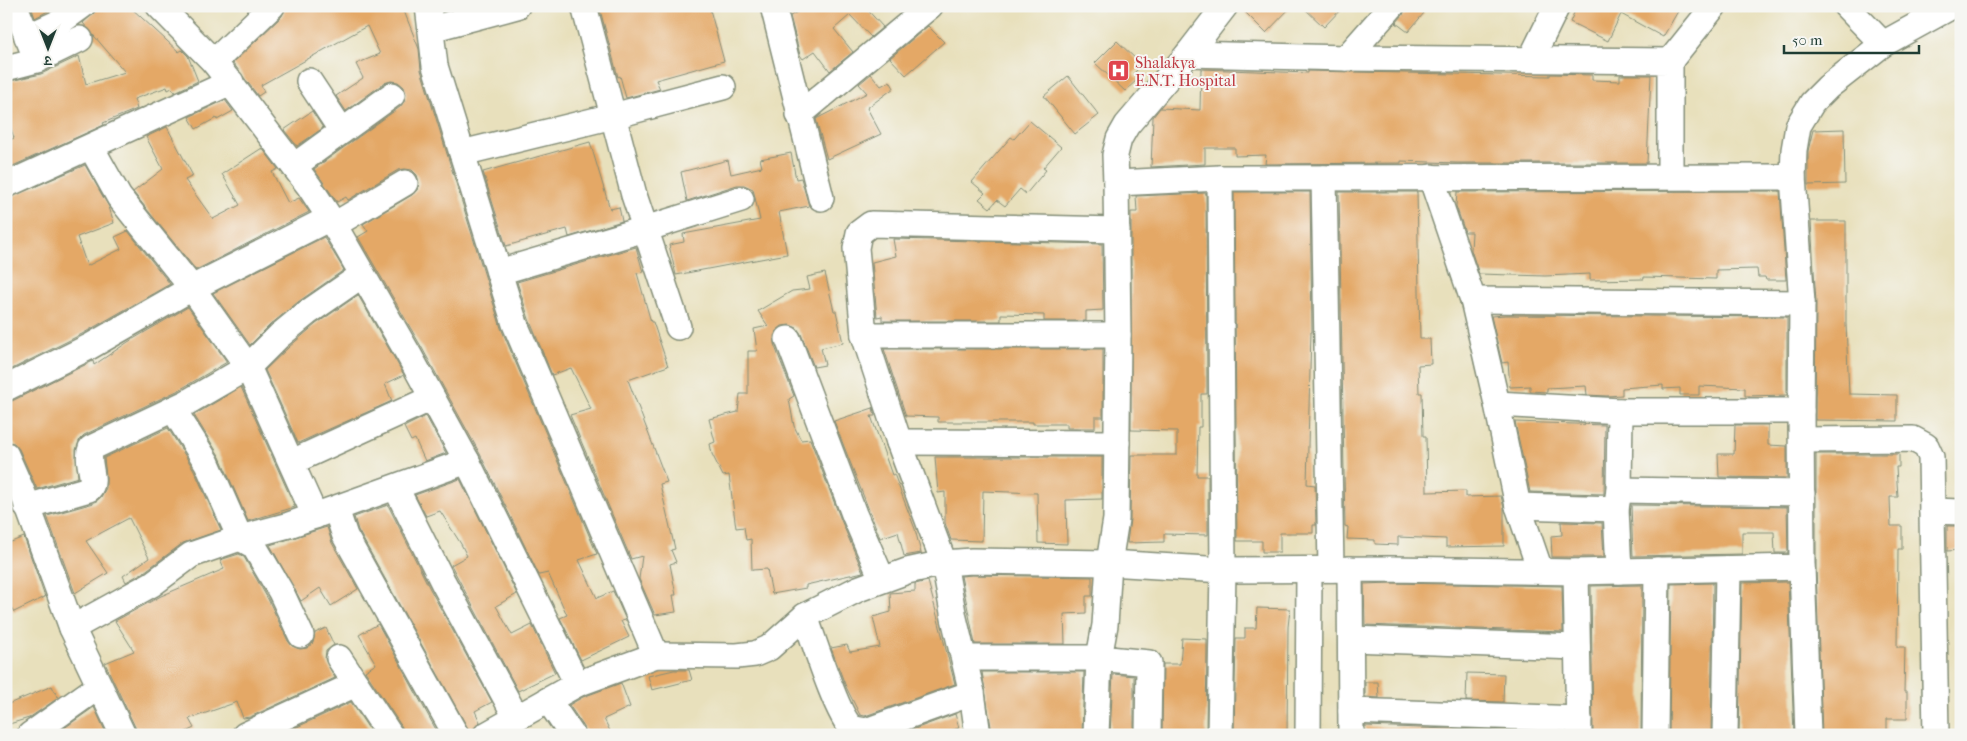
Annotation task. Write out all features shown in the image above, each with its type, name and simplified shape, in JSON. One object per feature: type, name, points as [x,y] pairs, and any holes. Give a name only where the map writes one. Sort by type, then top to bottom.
[{"type":"street","points":[[15,6],[37,60]]},
{"type":"street","points":[[27,37],[60,22],[82,6]]},
{"type":"street","points":[[159,6],[231,82],[294,166],[332,221],[467,461],[577,684]]},
{"type":"street","points":[[214,62],[272,6]]},
{"type":"street","points":[[518,6],[430,18],[435,66],[515,324],[656,655]]},
{"type":"street","points":[[584,6],[634,195],[678,327]]},
{"type":"street","points":[[773,6],[821,198]]},
{"type":"street","points":[[799,115],[930,6]]},
{"type":"street","points":[[1096,735],[1099,658],[1106,625],[1109,563],[1116,519],[1118,335],[1115,155],[1119,139],[1127,125],[1188,54],[1225,6]]},
{"type":"street","points":[[1346,58],[1392,6]]},
{"type":"street","points":[[1531,59],[1557,6]]},
{"type":"street","points":[[1670,176],[1670,61],[1714,6]]},
{"type":"street","points":[[1846,6],[1884,44]]},
{"type":"street","points":[[1808,735],[1802,567],[1802,303],[1793,177],[1794,150],[1798,126],[1812,103],[1828,87],[1884,44],[1952,6]]},
{"type":"street","points":[[6,68],[37,60],[80,39]]},
{"type":"street","points":[[1188,54],[1346,58],[1670,61]]},
{"type":"street","points":[[309,81],[342,131]]},
{"type":"street","points":[[6,185],[231,82]]},
{"type":"street","points":[[462,153],[723,87]]},
{"type":"street","points":[[294,166],[392,95]]},
{"type":"street","points":[[91,147],[120,197],[192,288],[248,367],[292,462],[325,512],[345,536],[456,735]]},
{"type":"street","points":[[1431,177],[1473,300],[1518,506],[1540,570]]},
{"type":"street","points":[[1116,183],[1220,178],[1793,177]]},
{"type":"street","points":[[1220,178],[1223,570],[1220,735]]},
{"type":"street","points":[[1308,735],[1330,569],[1324,178]]},
{"type":"street","points":[[6,388],[89,347],[192,288],[332,221],[405,183]]},
{"type":"street","points":[[499,272],[742,199]]},
{"type":"street","points":[[978,735],[972,693],[944,563],[898,442],[864,335],[856,248],[859,233],[871,224],[1117,230]]},
{"type":"street","points":[[27,507],[89,489],[93,481],[88,460],[91,448],[172,409],[248,367],[279,336],[307,313],[362,275]]},
{"type":"street","points":[[1473,300],[1802,303]]},
{"type":"street","points":[[864,335],[1118,335]]},
{"type":"street","points":[[788,339],[854,514],[882,579]]},
{"type":"street","points":[[292,462],[432,398]]},
{"type":"street","points":[[1497,404],[1620,411],[1801,411]]},
{"type":"street","points":[[172,409],[207,463],[240,538],[254,546],[281,592],[302,635]]},
{"type":"street","points":[[1619,571],[1617,499],[1620,411]]},
{"type":"street","points":[[1802,440],[1913,439],[1926,446],[1931,457],[1936,735]]},
{"type":"street","points":[[898,442],[1117,443]]},
{"type":"street","points":[[6,455],[24,496],[72,628],[123,735]]},
{"type":"street","points":[[72,628],[152,584],[191,555],[240,538],[289,525],[467,461]]},
{"type":"street","points":[[396,488],[442,582],[516,717]]},
{"type":"street","points":[[1518,506],[1617,499],[1802,493]]},
{"type":"street","points":[[1932,511],[1961,512]]},
{"type":"street","points":[[486,735],[577,684],[656,655],[737,656],[755,654],[769,648],[801,619],[858,589],[882,579],[944,563],[972,561],[1109,563],[1223,570],[1540,570],[1576,572],[1802,567]]},
{"type":"street","points":[[1330,569],[1351,639],[1351,723],[1579,727],[1576,572]]},
{"type":"street","points":[[1655,735],[1657,570]]},
{"type":"street","points":[[1725,735],[1728,570]]},
{"type":"street","points":[[801,619],[846,721],[857,730],[866,730],[972,693]]},
{"type":"street","points":[[1351,639],[1577,647]]},
{"type":"street","points":[[339,658],[390,735]]},
{"type":"street","points":[[965,658],[1099,658],[1149,663],[1148,735]]},
{"type":"street","points":[[252,733],[356,684]]},
{"type":"street","points":[[30,735],[99,686]]},
{"type":"street","points":[[548,700],[572,735]]},
{"type":"building","points":[[31,6],[57,6],[35,18]]},
{"type":"building","points":[[96,6],[129,6],[179,52],[182,50],[188,56],[198,81],[175,92],[172,88],[168,90],[167,87],[134,99],[137,109],[6,169],[6,142],[14,138],[6,113],[6,82],[41,74],[79,56],[86,84],[125,72],[83,23],[95,12]]},
{"type":"building","points":[[286,6],[402,6],[419,49],[421,70],[501,328],[597,554],[579,560],[597,598],[613,591],[626,620],[621,621],[629,637],[581,660],[560,618],[567,615],[548,573],[539,575],[480,454],[358,237],[368,231],[363,224],[412,195],[417,190],[419,183],[417,175],[412,170],[398,170],[348,200],[346,197],[337,202],[314,169],[400,107],[405,100],[404,87],[398,82],[391,81],[384,83],[346,111],[336,96],[363,78],[356,64],[380,54],[367,26],[261,85],[264,92],[258,96],[233,63],[282,16]]},
{"type":"building","points":[[599,6],[709,6],[724,61],[656,80],[660,89],[626,98],[620,76],[618,77]]},
{"type":"building","points":[[808,6],[864,6],[883,27],[871,37],[850,15],[834,29],[853,52],[830,71],[815,51],[803,59],[800,55],[790,16]]},
{"type":"building","points":[[1239,6],[1292,6],[1266,33]]},
{"type":"building","points":[[1302,6],[1344,6],[1324,27]]},
{"type":"building","points":[[1406,6],[1416,6],[1424,13],[1408,32],[1396,23],[1403,15]]},
{"type":"building","points":[[1577,6],[1681,6],[1663,37],[1621,14],[1608,41],[1570,22]]},
{"type":"building","points":[[928,26],[944,42],[906,75],[890,58]]},
{"type":"building","points":[[1117,41],[1138,61],[1136,64],[1139,68],[1133,74],[1138,79],[1125,91],[1095,63]]},
{"type":"building","points":[[1201,69],[1308,73],[1308,71],[1550,76],[1550,74],[1592,75],[1592,80],[1620,81],[1620,75],[1651,75],[1647,163],[1457,163],[1401,161],[1401,163],[1265,164],[1266,155],[1235,156],[1235,148],[1205,148],[1205,164],[1151,167],[1153,117],[1160,108],[1200,110]]},
{"type":"building","points":[[871,74],[881,86],[890,81],[894,88],[867,108],[881,134],[827,159],[816,119],[867,93],[859,84]]},
{"type":"building","points":[[1068,76],[1099,115],[1075,134],[1044,96]]},
{"type":"building","points":[[225,100],[233,111],[196,129],[189,117]]},
{"type":"building","points":[[312,111],[323,128],[297,146],[284,130]]},
{"type":"building","points":[[1030,121],[1061,147],[1043,168],[1046,170],[1026,194],[1020,189],[1005,206],[997,200],[990,208],[979,199],[985,193],[972,182],[1011,137],[1014,139]]},
{"type":"building","points":[[167,127],[193,176],[185,180],[213,219],[240,205],[222,174],[262,148],[278,169],[272,172],[288,203],[299,198],[309,212],[196,270],[133,192],[163,169],[146,137]]},
{"type":"building","points":[[1844,129],[1845,184],[1808,185],[1808,151],[1813,130]]},
{"type":"building","points":[[590,142],[610,209],[619,207],[622,221],[569,237],[567,229],[506,246],[483,172]]},
{"type":"building","points":[[791,153],[796,179],[801,178],[809,206],[779,212],[787,254],[676,275],[669,245],[684,242],[683,234],[760,220],[753,189],[744,185],[737,185],[687,201],[681,172],[728,160],[731,174],[762,167],[760,159]]},
{"type":"building","points":[[85,165],[109,207],[114,223],[77,237],[87,266],[121,249],[115,237],[128,231],[170,284],[82,334],[6,372],[6,199]]},
{"type":"building","points":[[1780,191],[1786,280],[1766,280],[1765,277],[1758,277],[1757,269],[1716,270],[1716,279],[1644,277],[1644,279],[1590,280],[1590,274],[1545,276],[1479,274],[1471,250],[1472,232],[1465,232],[1456,206],[1457,192]]},
{"type":"building","points":[[1234,192],[1310,192],[1312,332],[1307,484],[1315,485],[1316,525],[1313,525],[1313,533],[1280,533],[1280,552],[1262,552],[1262,541],[1237,541]]},
{"type":"building","points":[[1339,192],[1417,192],[1420,339],[1430,339],[1431,364],[1418,365],[1419,393],[1422,393],[1423,436],[1426,436],[1427,492],[1466,491],[1466,497],[1501,496],[1504,508],[1504,546],[1446,547],[1446,539],[1398,537],[1398,545],[1375,544],[1375,540],[1347,539],[1348,527],[1345,526]]},
{"type":"building","points":[[1206,193],[1207,394],[1201,394],[1201,427],[1198,427],[1197,476],[1208,476],[1208,535],[1164,534],[1164,542],[1127,543],[1130,519],[1131,455],[1177,455],[1177,431],[1131,430],[1131,212],[1137,212],[1136,196]]},
{"type":"building","points":[[1811,221],[1846,221],[1846,324],[1849,394],[1897,395],[1897,421],[1815,420],[1816,303]]},
{"type":"building","points":[[324,237],[344,270],[298,302],[270,325],[250,345],[213,293]]},
{"type":"building","points":[[893,239],[1102,244],[1103,310],[1086,311],[1086,321],[1044,321],[1044,315],[1001,314],[1001,321],[882,321],[882,316],[877,317],[872,262],[896,256]]},
{"type":"building","points":[[636,247],[643,272],[637,273],[651,322],[653,322],[668,366],[628,380],[667,482],[660,484],[675,549],[671,550],[676,562],[670,564],[676,595],[673,595],[676,612],[655,615],[639,579],[642,556],[631,559],[570,415],[591,409],[571,368],[552,375],[529,319],[517,282]]},
{"type":"building","points":[[825,273],[843,343],[821,348],[825,365],[814,367],[797,328],[790,325],[782,326],[774,336],[774,344],[794,396],[789,399],[794,426],[801,440],[810,439],[863,572],[806,585],[806,588],[772,594],[767,569],[752,570],[751,539],[746,540],[744,527],[736,528],[729,475],[723,476],[712,454],[710,444],[715,442],[709,419],[738,412],[740,394],[748,394],[748,351],[757,351],[754,329],[768,326],[758,311],[792,291],[810,289],[807,277]]},
{"type":"building","points":[[358,295],[404,375],[385,384],[392,401],[298,443],[265,370],[316,324]]},
{"type":"building","points":[[188,307],[227,362],[179,390],[84,435],[80,439],[76,450],[78,477],[37,489],[19,449],[14,443],[6,441],[6,402],[12,401],[93,361],[94,365],[128,342]]},
{"type":"building","points":[[1491,316],[1787,317],[1787,395],[1745,396],[1745,388],[1699,386],[1699,395],[1680,395],[1680,388],[1663,389],[1663,385],[1622,388],[1622,395],[1607,396],[1587,395],[1586,386],[1547,388],[1547,392],[1530,391],[1530,386],[1510,387],[1508,362],[1502,363]]},
{"type":"building","points":[[884,349],[1103,349],[1103,417],[1095,417],[1095,428],[1067,428],[1067,424],[938,422],[938,417],[906,416]]},
{"type":"building","points":[[241,387],[295,507],[248,521],[220,457],[194,415]]},
{"type":"building","points":[[873,408],[875,416],[871,416],[892,475],[894,474],[915,529],[921,553],[904,556],[898,532],[880,538],[834,421]]},
{"type":"building","points":[[426,416],[446,453],[425,461],[415,439],[411,441],[404,427]]},
{"type":"building","points":[[1515,422],[1605,425],[1604,494],[1530,492]]},
{"type":"building","points":[[1735,425],[1768,425],[1768,445],[1787,446],[1787,478],[1719,477],[1718,454],[1734,454]]},
{"type":"building","points":[[168,428],[194,470],[221,530],[183,543],[144,572],[126,582],[123,576],[149,558],[129,518],[86,541],[108,573],[75,593],[47,516],[94,503],[101,497],[106,488],[104,458]]},
{"type":"building","points":[[1816,454],[1899,454],[1899,467],[1896,467],[1898,497],[1890,497],[1891,526],[1902,526],[1902,549],[1898,549],[1897,647],[1905,647],[1904,692],[1907,692],[1907,719],[1887,719],[1887,735],[1822,735],[1816,567]]},
{"type":"building","points":[[935,457],[1102,457],[1102,499],[1066,500],[1067,544],[1038,543],[1037,493],[983,491],[982,541],[951,540],[945,523],[945,492],[938,493]]},
{"type":"building","points":[[460,479],[517,594],[496,606],[512,635],[532,625],[555,673],[518,691],[451,565],[467,556],[461,544],[440,511],[426,516],[415,495]]},
{"type":"building","points":[[388,505],[430,589],[492,702],[475,711],[480,722],[470,732],[358,530],[354,517]]},
{"type":"building","points":[[1631,505],[1787,507],[1788,553],[1775,553],[1774,532],[1742,532],[1742,554],[1633,556]]},
{"type":"building","points":[[1561,522],[1602,523],[1604,557],[1552,557],[1551,536],[1562,535]]},
{"type":"building","points":[[1947,526],[1961,526],[1961,550],[1947,551]]},
{"type":"building","points":[[327,527],[332,543],[358,589],[331,606],[320,588],[301,601],[270,545]]},
{"type":"building","points":[[24,537],[45,597],[14,612],[6,598],[6,544]]},
{"type":"building","points":[[239,554],[244,557],[292,646],[300,649],[307,648],[313,643],[315,633],[326,628],[334,645],[326,651],[325,659],[335,678],[250,717],[243,718],[237,702],[189,719],[194,728],[180,735],[137,735],[136,729],[105,663],[134,651],[115,621],[161,596],[224,569],[220,560]]},
{"type":"building","points":[[961,576],[1092,577],[1092,596],[1086,596],[1086,613],[1064,614],[1065,644],[975,644]]},
{"type":"building","points":[[928,581],[955,684],[865,716],[860,715],[846,687],[831,648],[847,645],[850,652],[880,647],[873,617],[891,612],[890,593],[915,591],[915,584]]},
{"type":"building","points":[[1788,582],[1794,735],[1739,735],[1742,583]]},
{"type":"building","points":[[1713,583],[1711,735],[1669,735],[1671,584]]},
{"type":"building","points":[[1364,584],[1562,586],[1563,632],[1365,625]]},
{"type":"building","points":[[1642,585],[1641,735],[1593,735],[1591,586]]},
{"type":"building","points":[[1257,608],[1290,609],[1288,627],[1287,735],[1234,735],[1236,638],[1245,638],[1245,628],[1256,628]]},
{"type":"building","points":[[378,624],[439,735],[404,735],[402,727],[365,671],[376,664],[359,635]]},
{"type":"building","points":[[1182,638],[1207,639],[1206,735],[1162,735],[1163,664],[1180,664]]},
{"type":"building","points":[[674,670],[689,670],[692,680],[652,690],[648,676]]},
{"type":"building","points":[[982,672],[1084,672],[1082,734],[992,733]]},
{"type":"building","points":[[1467,673],[1504,674],[1503,702],[1466,701]]},
{"type":"building","points":[[1113,674],[1134,676],[1134,735],[1110,735]]},
{"type":"building","points":[[1365,682],[1378,682],[1379,698],[1365,697]]},
{"type":"building","points":[[621,683],[630,707],[604,719],[612,735],[586,735],[584,727],[569,705],[583,697]]},
{"type":"building","points":[[52,686],[58,698],[29,718],[6,725],[6,705]]},
{"type":"building","points":[[351,702],[373,735],[280,735]]},
{"type":"building","points":[[94,707],[107,735],[56,734]]},
{"type":"building","points":[[955,714],[959,728],[937,735],[905,735],[904,733]]},
{"type":"building","points":[[1365,726],[1532,732],[1532,735],[1365,735]]},
{"type":"place","name":"Shalakya E.N.T. Hospital","points":[[1119,71]]}]
